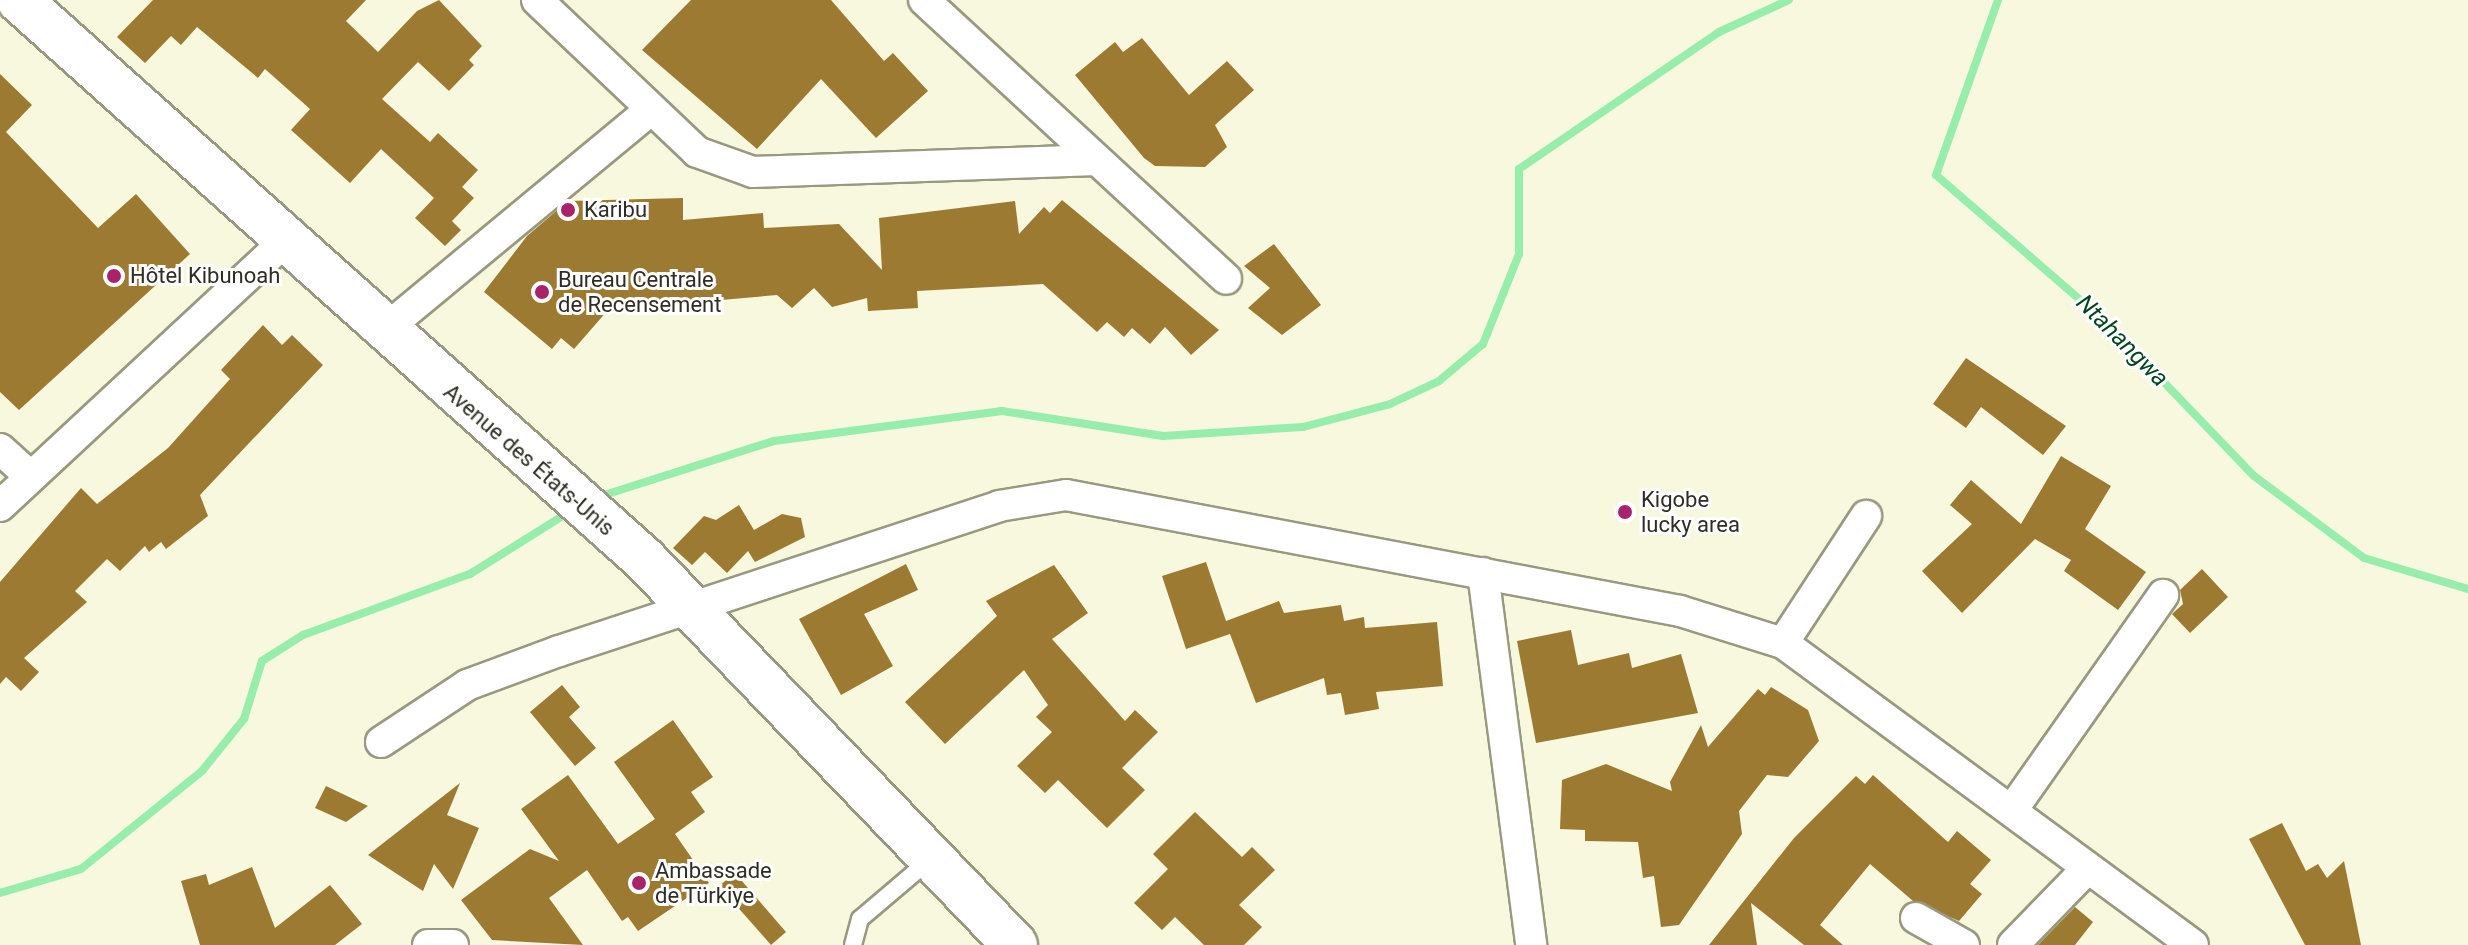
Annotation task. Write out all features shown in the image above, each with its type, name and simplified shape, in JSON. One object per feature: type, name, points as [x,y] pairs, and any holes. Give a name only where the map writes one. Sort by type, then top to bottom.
[{"type":"street","name":"Avenue des États-Unis","points":[[19,0],[382,332],[645,560],[1015,945]]},
{"type":"street","points":[[537,0],[697,152],[753,172],[1090,160]]},
{"type":"street","points":[[924,0],[1090,160],[1226,279]]},
{"type":"street","points":[[382,332],[650,110]]},
{"type":"street","points":[[0,506],[29,475],[284,242]]},
{"type":"street","points":[[0,449],[29,475]]},
{"type":"street","points":[[381,742],[467,685],[1032,496],[1066,495],[1680,611],[1783,643],[2193,945]]},
{"type":"street","points":[[1783,643],[1866,516]]},
{"type":"street","points":[[1483,573],[1531,945]]},
{"type":"street","points":[[2012,810],[2163,595]]},
{"type":"street","points":[[2013,945],[2088,868]]},
{"type":"street","points":[[1916,918],[1964,945]]},
{"type":"street","points":[[428,945],[453,945]]},
{"type":"lane","points":[[853,945],[860,919],[933,857]]},
{"type":"building","points":[[153,0],[366,0],[346,21],[378,52],[417,11],[439,0],[482,46],[469,60],[474,65],[449,91],[418,62],[382,99],[430,142],[438,133],[478,170],[462,187],[474,198],[452,221],[461,230],[445,246],[415,218],[434,198],[381,149],[350,183],[291,130],[310,109],[265,69],[258,78],[197,27],[181,45],[171,36],[145,63],[117,37]]},
{"type":"building","points":[[691,0],[831,0],[884,61],[893,53],[928,91],[876,138],[821,79],[757,149],[642,50]]},
{"type":"building","points":[[1142,38],[1189,95],[1227,61],[1254,90],[1215,125],[1227,147],[1205,167],[1155,166],[1144,158],[1075,75],[1115,42],[1123,52]]},
{"type":"building","points":[[0,74],[32,105],[6,132],[98,228],[136,194],[190,254],[19,410],[0,392]]},
{"type":"building","points":[[683,198],[683,220],[763,213],[764,228],[839,224],[882,270],[879,218],[1015,201],[1019,234],[1044,207],[1050,213],[1062,200],[1219,330],[1191,355],[1165,327],[1150,344],[1132,328],[1124,337],[1107,322],[1097,332],[1043,284],[917,291],[918,308],[868,311],[867,298],[832,307],[814,288],[792,308],[777,295],[608,310],[574,349],[561,338],[552,349],[484,292],[527,236],[568,201]]},
{"type":"building","points":[[1274,244],[1321,305],[1282,335],[1248,308],[1270,288],[1244,266]]},
{"type":"building","points":[[263,325],[282,345],[292,335],[323,365],[200,495],[208,516],[166,549],[161,542],[149,552],[145,546],[120,571],[107,559],[75,591],[87,602],[24,658],[39,672],[21,691],[6,677],[0,684],[0,582],[81,488],[97,504],[168,448],[230,379],[221,370]]},
{"type":"building","points":[[1966,358],[2066,426],[2043,455],[1981,407],[1966,428],[1933,404]]},
{"type":"building","points":[[2061,456],[2111,486],[2085,529],[2146,572],[2118,610],[2064,571],[2071,560],[2035,539],[1962,613],[1922,571],[1972,524],[1950,505],[1971,480],[2021,524]]},
{"type":"building","points":[[739,505],[754,530],[782,514],[801,518],[805,537],[755,562],[748,551],[727,573],[705,552],[692,565],[673,548],[704,516],[716,520]]},
{"type":"building","points":[[1206,562],[1226,621],[1279,601],[1284,613],[1341,605],[1344,621],[1364,617],[1365,628],[1437,622],[1443,686],[1376,692],[1379,709],[1345,715],[1341,693],[1327,695],[1324,678],[1256,703],[1230,634],[1186,649],[1162,576]]},
{"type":"building","points":[[906,564],[918,590],[864,614],[893,666],[841,695],[799,619]]},
{"type":"building","points":[[1054,565],[1088,613],[1052,639],[1125,721],[1135,710],[1158,732],[1122,768],[1145,790],[1107,828],[1058,780],[1045,793],[1017,766],[1052,732],[1036,717],[1048,705],[1024,670],[945,744],[905,702],[997,616],[986,601]]},
{"type":"building","points":[[2202,569],[2228,597],[2190,633],[2172,614],[2183,604],[2180,590]]},
{"type":"building","points":[[1571,630],[1578,665],[1629,653],[1632,668],[1681,654],[1698,713],[1536,743],[1517,641]]},
{"type":"building","points":[[562,685],[580,707],[569,717],[596,748],[575,766],[530,712]]},
{"type":"building","points":[[1771,687],[1808,710],[1819,741],[1788,777],[1767,775],[1739,811],[1742,834],[1679,925],[1661,927],[1654,876],[1643,878],[1638,842],[1585,841],[1585,830],[1560,829],[1562,780],[1606,764],[1672,791],[1670,782],[1701,725],[1708,747],[1758,689],[1765,695]]},
{"type":"building","points":[[673,720],[713,777],[691,792],[705,812],[675,834],[709,883],[638,931],[628,917],[622,921],[587,870],[549,898],[583,945],[492,940],[461,900],[530,849],[559,861],[521,809],[568,775],[618,844],[655,819],[614,762]]},
{"type":"building","points":[[1873,775],[1948,842],[1957,831],[1991,860],[1970,884],[1982,894],[1959,921],[1913,901],[1870,864],[1820,925],[1843,945],[1804,945],[1751,903],[1757,945],[1709,945],[1794,838],[1856,776],[1865,784]]},
{"type":"building","points":[[460,783],[447,815],[479,828],[453,889],[434,864],[423,891],[368,855]]},
{"type":"building","points":[[326,786],[368,806],[346,822],[315,808]]},
{"type":"building","points":[[1195,812],[1242,857],[1252,847],[1275,870],[1239,905],[1262,927],[1244,945],[1204,945],[1175,917],[1162,930],[1134,903],[1168,869],[1153,854]]},
{"type":"building","points":[[2282,823],[2306,871],[2318,864],[2327,878],[2344,861],[2361,945],[2305,945],[2249,839]]},
{"type":"building","points":[[252,867],[275,928],[330,885],[362,924],[335,945],[200,945],[181,881],[206,874],[209,885]]},
{"type":"building","points":[[735,873],[786,932],[771,945],[719,886]]},
{"type":"building","points":[[2075,907],[2093,922],[2075,945],[2038,945]]},
{"type":"waterway","points":[[595,498],[774,441],[1002,411],[1163,436],[1303,427],[1390,404],[1439,381],[1483,344],[1519,254],[1519,169],[1719,32],[1789,0]]},
{"type":"waterway","name":"Ntahangwa","points":[[1998,0],[1936,175],[2109,325],[2254,476],[2364,558],[2468,589]]},
{"type":"waterway","points":[[0,893],[81,869],[202,771],[244,719],[262,661],[303,635],[470,574],[569,512]]},
{"type":"place","name":"Karibu","points":[[568,210]]},
{"type":"place","name":"Hôtel Kibunoah","points":[[114,276]]},
{"type":"place","name":"Bureau Centrale de Recensement","points":[[542,292]]},
{"type":"place","name":"Kigobe lucky area","points":[[1625,512]]},
{"type":"place","name":"Ambassade de Türkiye","points":[[639,883]]}]
